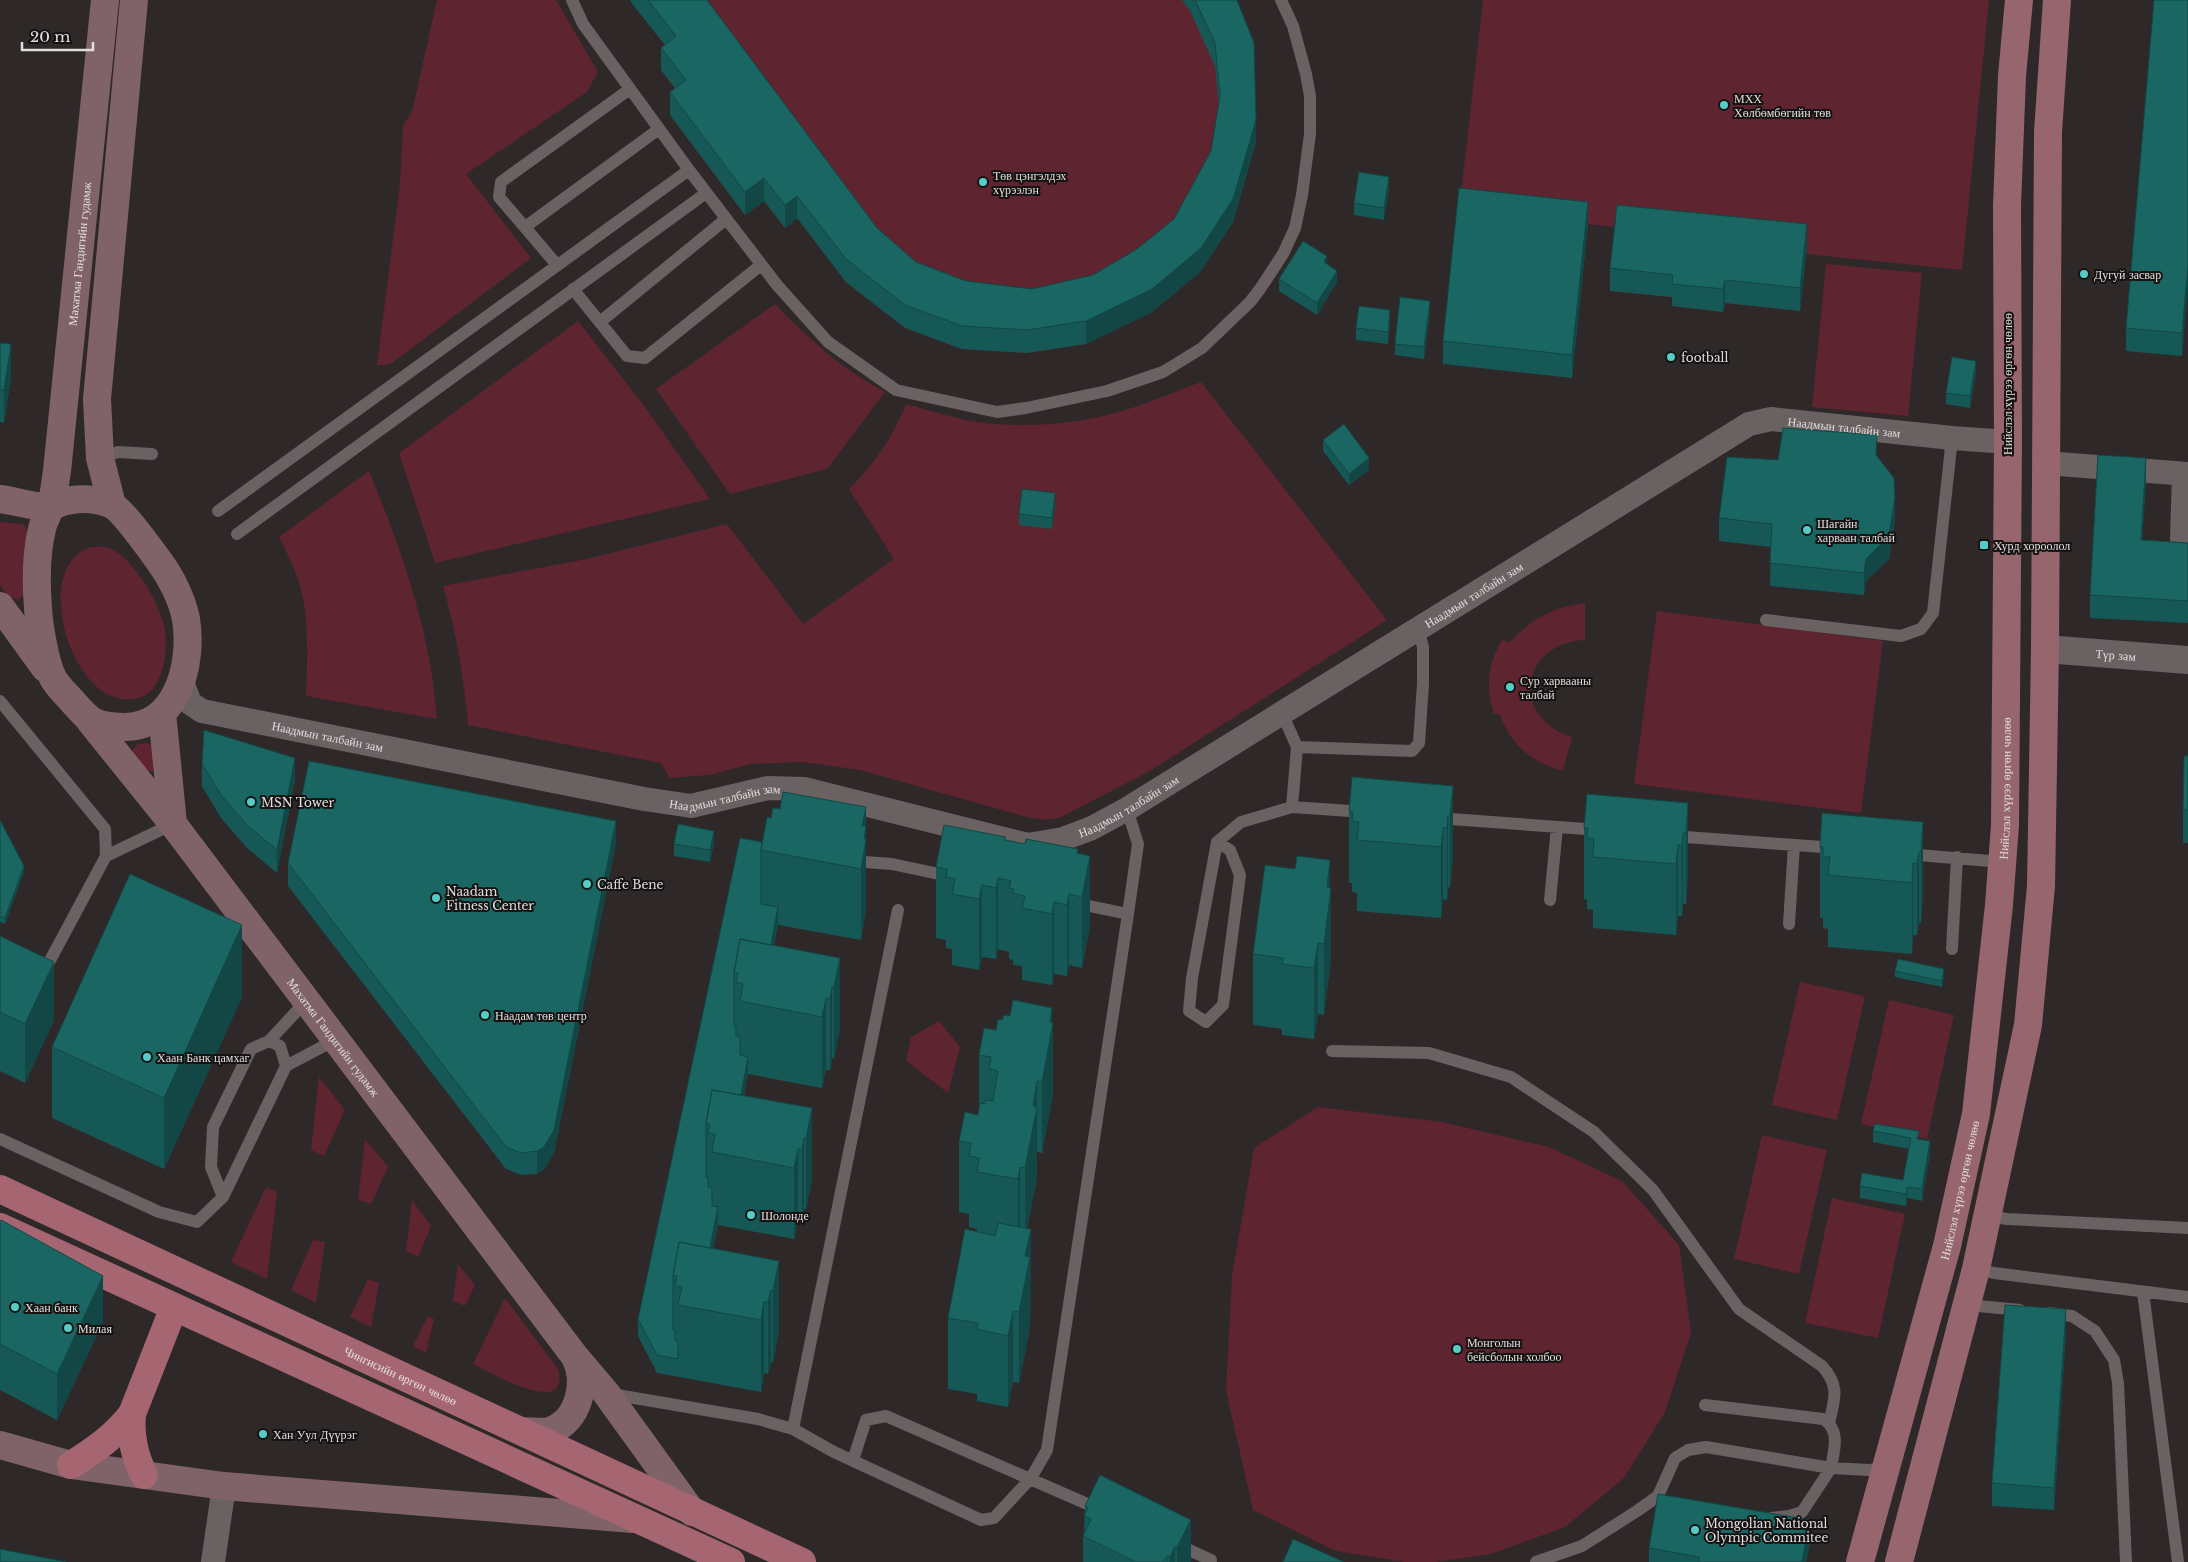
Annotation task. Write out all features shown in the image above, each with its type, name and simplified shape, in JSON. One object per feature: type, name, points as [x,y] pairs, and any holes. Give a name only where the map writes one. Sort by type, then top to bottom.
[{"type":"highway","name":"Чингисийн өргөн чөлөө","points":[[0,1189],[802,1562]]},
{"type":"highway","points":[[0,1227],[731,1562]]},
{"type":"highway","points":[[71,1465],[100,1447],[119,1431],[132,1414],[174,1307]]},
{"type":"highway","points":[[132,1414],[133,1448],[144,1475]]},
{"type":"main road","name":"Махатма Гандигийн гудамж","points":[[53,678],[40,627],[37,597],[38,559],[42,529],[51,507],[61,434],[104,0]]},
{"type":"main road","points":[[90,721],[113,726],[130,727],[146,723],[162,712],[174,699],[182,682],[188,643],[186,619],[166,571],[153,552],[112,505],[100,458],[98,394],[134,0]]},
{"type":"main road","name":"Нийслэл хүрээ өргөн чөлөө","points":[[1860,1562],[1947,1246],[1976,1114],[2002,862],[2005,763],[2008,442],[2008,168],[2012,76],[2020,0]]},
{"type":"main road","points":[[1899,1562],[1968,1304],[2028,1026],[2041,886],[2044,764],[2048,132],[2057,0]]},
{"type":"main road","points":[[2008,168],[2048,169]]},
{"type":"main road","points":[[0,499],[51,507],[64,501],[80,499],[112,505]]},
{"type":"main road","name":"Махатма Гандигийн гудамж","points":[[0,606],[53,678],[173,824],[573,1354],[606,1394],[692,1512]]},
{"type":"main road","points":[[162,712],[173,824]]},
{"type":"main road","points":[[2005,763],[2044,764]]},
{"type":"main road","points":[[523,1431],[550,1431],[565,1420],[573,1409],[580,1398],[582,1387],[579,1365],[573,1354]]},
{"type":"main road","points":[[0,1445],[71,1465],[224,1486],[635,1519]]},
{"type":"street","name":"Наадмын талбайн зам","points":[[182,682],[190,703],[202,711],[672,804],[691,806],[768,788],[804,789],[1028,844],[1063,839],[1092,828],[1127,809],[1749,424],[1771,419],[2008,442]]},
{"type":"street","points":[[2046,463],[2186,474],[2182,539],[2188,547]]},
{"type":"street","name":"Түр зам","points":[[2045,649],[2188,660]]},
{"type":"street","points":[[213,1562],[224,1486]]},
{"type":"lane","points":[[572,0],[583,24],[706,193],[762,265],[828,342],[896,390],[989,411],[1004,411],[1107,391],[1163,372],[1202,348],[1250,302],[1283,254],[1295,228],[1308,152],[1310,96],[1298,41],[1281,0]]},
{"type":"lane","points":[[558,265],[498,197],[501,182],[630,89]]},
{"type":"lane","points":[[524,227],[659,129]]},
{"type":"lane","points":[[218,512],[689,170]]},
{"type":"lane","points":[[237,534],[706,193]]},
{"type":"lane","points":[[600,322],[726,219]]},
{"type":"lane","points":[[573,289],[627,356],[645,358],[762,265]]},
{"type":"lane","points":[[1766,620],[1902,636],[1921,629],[1933,613],[1952,438]]},
{"type":"lane","points":[[100,458],[118,452],[152,454]]},
{"type":"lane","points":[[1297,747],[1412,751],[1419,743],[1423,684],[1423,647],[1418,628]]},
{"type":"lane","points":[[0,701],[104,829],[106,856],[48,966],[34,970],[26,966]]},
{"type":"lane","points":[[1282,713],[1297,747],[1292,807]]},
{"type":"lane","points":[[1217,842],[1230,850],[1240,875],[1223,1005],[1206,1022],[1188,1011],[1192,978],[1217,842],[1241,822],[1292,807],[1380,813]]},
{"type":"lane","points":[[606,1394],[758,1419],[792,1429],[981,1520],[994,1518],[1031,1478],[1047,1450],[1128,914],[1138,844],[1127,809]]},
{"type":"lane","points":[[1420,816],[1616,831]]},
{"type":"lane","points":[[106,856],[173,824]]},
{"type":"lane","points":[[1550,900],[1557,827]]},
{"type":"lane","points":[[1656,834],[1852,850]]},
{"type":"lane","points":[[1789,924],[1794,845]]},
{"type":"lane","points":[[1890,852],[2002,862]]},
{"type":"lane","points":[[1952,950],[1957,858]]},
{"type":"lane","points":[[851,860],[892,864],[967,880]]},
{"type":"lane","points":[[1062,900],[1128,914]]},
{"type":"lane","points":[[792,1429],[898,910]]},
{"type":"lane","points":[[223,1197],[212,1167],[214,1127],[251,1049],[269,1041],[307,1000]]},
{"type":"lane","points":[[0,1139],[159,1212],[197,1222],[223,1197],[286,1066],[337,1039]]},
{"type":"lane","points":[[269,1041],[280,1046],[286,1066]]},
{"type":"lane","points":[[1332,1051],[1429,1053],[1511,1077],[1594,1132],[1653,1190],[1739,1309],[1822,1366],[1832,1377],[1836,1396],[1829,1423]]},
{"type":"lane","points":[[1986,1216],[2006,1219],[2188,1228]]},
{"type":"lane","points":[[1976,1269],[1994,1274],[2188,1297]]},
{"type":"lane","points":[[2144,1292],[2178,1562]]},
{"type":"lane","points":[[1968,1304],[2072,1316],[2095,1331],[2114,1360],[2118,1383],[2126,1562]]},
{"type":"lane","points":[[1705,1405],[1814,1416],[1829,1423],[1835,1434],[1835,1447],[1831,1468],[1802,1512],[1789,1516],[1770,1518],[1761,1515]]},
{"type":"lane","points":[[853,1460],[866,1420],[886,1416],[1031,1478],[1113,1516]]},
{"type":"lane","points":[[1536,1562],[1582,1546],[1662,1496],[1675,1458],[1688,1450],[1706,1447],[1831,1468],[1869,1470],[1886,1468]]},
{"type":"lane","points":[[1166,1540],[1210,1560]]},
{"type":"shaded area","points":[[437,0],[556,0],[598,72],[587,92],[466,174],[531,258],[392,363],[377,365],[400,184],[403,125],[412,112]]},
{"type":"shaded area","name":"Төв цэнгэлдэх хүрээлэн","points":[[630,0],[1228,0],[1233,222],[1201,271],[1152,312],[1086,344],[1027,353],[962,349],[905,328],[846,282],[797,218],[785,228],[764,201],[745,215],[670,115],[686,103],[661,70],[676,59]]},
{"type":"shaded area","name":"МХХ Хөлбөмбөгийн төв","points":[[1483,0],[1989,0],[1962,270],[1806,254],[1800,311],[1725,303],[1723,312],[1672,306],[1672,297],[1610,291],[1616,227],[1459,211]]},
{"type":"shaded area","points":[[1826,264],[1922,273],[1908,416],[1812,407]]},
{"type":"shaded area","points":[[775,304],[839,363],[885,392],[827,469],[730,494],[656,389]]},
{"type":"shaded area","points":[[578,321],[645,407],[710,499],[435,563],[399,453]]},
{"type":"shaded area","points":[[1201,382],[1387,620],[1148,772],[1059,818],[1044,820],[1027,817],[860,770],[803,762],[751,764],[709,775],[670,778],[661,763],[468,725],[459,655],[443,586],[587,559],[727,524],[803,624],[894,559],[849,489],[882,450],[906,404],[984,423],[1026,425],[1058,423],[1089,419],[1119,412]]},
{"type":"shaded area","points":[[369,471],[393,531],[422,624],[434,687],[437,719],[306,696],[307,635],[303,599],[296,575],[279,537]]},
{"type":"shaded area","points":[[0,522],[23,524],[29,540],[23,596],[18,600],[8,596],[0,585]]},
{"type":"shaded area","points":[[91,547],[106,547],[125,558],[150,591],[161,615],[166,645],[163,667],[154,687],[147,694],[138,698],[115,697],[94,684],[78,663],[66,636],[61,608],[63,581],[72,560]]},
{"type":"shaded area","name":"Сур харвааны талбай","points":[[1585,603],[1585,640],[1563,644],[1547,654],[1536,667],[1531,682],[1532,699],[1539,714],[1552,728],[1572,737],[1563,771],[1541,763],[1516,743],[1499,713],[1494,714],[1489,694],[1489,676],[1497,649],[1502,640],[1509,643],[1534,621],[1553,611]]},
{"type":"shaded area","points":[[1657,611],[1883,641],[1861,813],[1634,784]]},
{"type":"shaded area","points":[[146,743],[154,746],[156,768],[151,772],[144,770],[133,755],[133,749],[138,744]]},
{"type":"shaded area","points":[[1800,982],[1865,996],[1837,1120],[1772,1105]]},
{"type":"shaded area","points":[[1889,1000],[1954,1015],[1927,1139],[1861,1124]]},
{"type":"shaded area","points":[[939,1021],[960,1047],[948,1093],[906,1061],[911,1037]]},
{"type":"shaded area","points":[[319,1077],[345,1110],[324,1156],[311,1150]]},
{"type":"shaded area","name":"Монголын бейсболын холбоо","points":[[1318,1107],[1442,1122],[1549,1147],[1622,1181],[1679,1245],[1691,1333],[1665,1412],[1624,1478],[1565,1527],[1491,1554],[1435,1562],[1405,1562],[1336,1551],[1253,1510],[1226,1391],[1232,1276],[1254,1148]]},
{"type":"shaded area","points":[[1762,1135],[1827,1150],[1799,1274],[1734,1259]]},
{"type":"shaded area","points":[[365,1139],[388,1167],[371,1204],[358,1200]]},
{"type":"shaded area","points":[[266,1187],[277,1192],[267,1279],[231,1262]]},
{"type":"shaded area","points":[[1832,1198],[1905,1214],[1878,1338],[1805,1323]]},
{"type":"shaded area","points":[[412,1200],[431,1226],[418,1257],[406,1251]]},
{"type":"shaded area","points":[[313,1240],[325,1242],[316,1303],[291,1290]]},
{"type":"shaded area","points":[[458,1264],[475,1285],[465,1306],[453,1301]]},
{"type":"shaded area","points":[[368,1279],[379,1283],[371,1327],[350,1317]]},
{"type":"shaded area","points":[[505,1298],[558,1369],[559,1384],[553,1391],[541,1392],[527,1389],[473,1364]]},
{"type":"shaded area","points":[[428,1316],[434,1319],[426,1353],[413,1346]]},
{"type":"building","points":[[648,0],[707,0],[877,228],[916,262],[966,281],[1032,289],[1093,275],[1137,249],[1174,219],[1211,151],[1220,96],[1215,43],[1195,0],[1237,0],[1254,43],[1256,120],[1233,199],[1201,248],[1152,289],[1086,321],[1027,330],[962,326],[905,305],[846,259],[797,196],[785,205],[764,178],[745,192],[670,92],[686,80],[661,48],[676,36]]},
{"type":"building","points":[[2154,0],[2188,0],[2188,266],[2182,333],[2126,328]]},
{"type":"building","points":[[1359,172],[1389,177],[1384,208],[1354,203]]},
{"type":"building","points":[[1459,188],[1588,202],[1572,355],[1443,341]]},
{"type":"building","points":[[1617,205],[1807,224],[1800,288],[1725,280],[1723,289],[1672,284],[1673,275],[1610,268]]},
{"type":"building","points":[[1303,241],[1327,256],[1324,262],[1337,271],[1317,303],[1279,279]]},
{"type":"building","points":[[1400,297],[1430,301],[1424,347],[1395,344]]},
{"type":"building","points":[[1359,306],[1390,310],[1388,332],[1356,328]]},
{"type":"building","points":[[0,343],[11,344],[4,390],[0,390]]},
{"type":"building","points":[[1952,357],[1976,361],[1970,396],[1946,393]]},
{"type":"building","points":[[1344,424],[1369,458],[1349,474],[1323,440]]},
{"type":"building","name":"Шагайн харваан талбай","points":[[1783,428],[1877,435],[1876,455],[1894,478],[1895,497],[1889,536],[1866,559],[1864,573],[1770,563],[1772,524],[1719,518],[1727,457],[1778,460]]},
{"type":"building","points":[[2098,455],[2146,458],[2141,540],[2188,543],[2188,601],[2090,595]]},
{"type":"building","points":[[1022,489],[1055,493],[1052,518],[1019,514]]},
{"type":"building","name":"MSN Tower","points":[[204,730],[295,758],[277,850],[248,826],[221,795],[202,764]]},
{"type":"building","points":[[2184,756],[2188,756],[2188,810],[2183,810]]},
{"type":"building","name":"Наадам төв центр","points":[[309,761],[616,821],[554,1130],[544,1147],[537,1151],[521,1153],[506,1147],[288,863]]},
{"type":"building","points":[[1352,777],[1453,786],[1450,816],[1448,816],[1447,828],[1443,828],[1441,847],[1357,840],[1359,822],[1352,821],[1353,812],[1349,811]]},
{"type":"building","points":[[783,792],[866,807],[862,826],[866,826],[864,838],[866,839],[861,869],[761,850],[767,817],[771,818],[773,808],[780,809]]},
{"type":"building","points":[[1587,794],[1688,803],[1686,833],[1683,833],[1682,845],[1678,845],[1676,864],[1593,857],[1594,839],[1587,838],[1588,828],[1584,828]]},
{"type":"building","points":[[1822,813],[1923,822],[1921,852],[1919,852],[1917,864],[1913,863],[1912,883],[1828,875],[1830,857],[1823,857],[1823,847],[1820,847]]},
{"type":"building","points":[[0,820],[24,866],[5,918],[0,916]]},
{"type":"building","points":[[678,824],[714,831],[710,850],[674,844]]},
{"type":"building","points":[[944,825],[1005,837],[1005,840],[1025,844],[1026,839],[1078,849],[1077,853],[1090,856],[1082,897],[1069,894],[1067,905],[1054,902],[1052,914],[1022,908],[1025,896],[1013,893],[1014,889],[1009,888],[1011,881],[998,878],[996,888],[982,885],[979,899],[952,894],[955,879],[946,877],[947,869],[936,867]]},
{"type":"building","points":[[740,838],[762,842],[761,904],[778,907],[771,945],[740,939],[734,972],[734,1026],[736,1027],[736,1036],[740,1037],[740,1055],[748,1057],[741,1095],[712,1090],[706,1123],[706,1177],[708,1177],[708,1187],[712,1188],[712,1206],[718,1207],[710,1248],[679,1242],[673,1276],[673,1330],[675,1330],[675,1340],[678,1341],[678,1359],[657,1355],[638,1319]]},
{"type":"building","points":[[1297,856],[1330,860],[1327,887],[1331,888],[1324,944],[1318,943],[1314,968],[1282,964],[1283,958],[1253,954],[1265,865],[1295,869]]},
{"type":"building","points":[[130,874],[242,925],[164,1098],[52,1047]]},
{"type":"building","points":[[0,936],[54,962],[25,1024],[0,1012]]},
{"type":"building","points":[[740,939],[840,958],[834,987],[832,987],[830,999],[826,998],[822,1017],[740,1001],[743,984],[736,982],[738,973],[734,972]]},
{"type":"building","points":[[1898,959],[1944,969],[1942,981],[1895,971]]},
{"type":"building","points":[[1013,1000],[1052,1008],[1050,1022],[1053,1023],[1042,1082],[1037,1081],[1033,1106],[1037,1107],[1025,1168],[1020,1167],[1018,1179],[977,1172],[979,1158],[969,1156],[971,1143],[959,1141],[965,1112],[978,1115],[980,1103],[985,1104],[985,1100],[993,1101],[998,1071],[989,1069],[991,1057],[979,1055],[984,1028],[996,1030],[998,1019],[1002,1020],[1004,1015],[1010,1016]]},
{"type":"building","points":[[712,1090],[812,1108],[806,1138],[804,1138],[802,1150],[798,1149],[794,1168],[712,1152],[715,1134],[708,1133],[710,1124],[706,1123]]},
{"type":"building","points":[[1875,1124],[1919,1131],[1917,1139],[1930,1141],[1922,1189],[1907,1187],[1906,1194],[1860,1186],[1862,1173],[1903,1180],[1911,1138],[1873,1131]]},
{"type":"building","points":[[1,1220],[103,1276],[57,1374],[0,1344]]},
{"type":"building","points":[[998,1223],[1031,1229],[1025,1256],[1030,1257],[1019,1312],[1013,1311],[1008,1336],[977,1329],[978,1323],[948,1318],[965,1229],[995,1236]]},
{"type":"building","points":[[679,1242],[779,1261],[773,1291],[771,1290],[768,1302],[764,1302],[761,1320],[678,1305],[682,1287],[675,1286],[677,1276],[673,1276]]},
{"type":"building","points":[[2005,1305],[2066,1309],[2054,1488],[1992,1483]]},
{"type":"building","points":[[1100,1475],[1191,1520],[1170,1557],[1167,1556],[1163,1562],[1136,1562],[1083,1536],[1091,1519],[1084,1516],[1088,1508],[1085,1506]]},
{"type":"building","points":[[1658,1494],[1810,1520],[1802,1562],[1699,1562],[1699,1557],[1649,1548]]},
{"type":"building","points":[[1293,1539],[1344,1562],[1283,1562]]},
{"type":"building","points":[[0,1549],[66,1562],[0,1562]]},
{"type":"place","name":"МХХ Хөлбөмбөгийн төв","points":[[1724,105]]},
{"type":"place","name":"Төв цэнгэлдэх хүрээлэн","points":[[983,182]]},
{"type":"place","name":"Дугуй засвар","points":[[2084,274]]},
{"type":"place","name":"football","points":[[1671,357]]},
{"type":"place","name":"Шагайн харваан талбай","points":[[1807,530]]},
{"type":"place","name":"Хурд хороолол","points":[[1984,545]]},
{"type":"place","name":"Сур харвааны талбай","points":[[1510,687]]},
{"type":"place","name":"MSN Tower","points":[[251,802]]},
{"type":"place","name":"Caffe Bene","points":[[587,884]]},
{"type":"place","name":"Naadam Fitness Center","points":[[436,898]]},
{"type":"place","name":"Наадам төв центр","points":[[485,1015]]},
{"type":"place","name":"Хаан Банк цамхаг","points":[[147,1057]]},
{"type":"place","name":"Шолонде","points":[[751,1215]]},
{"type":"place","name":"Хаан банк","points":[[15,1307]]},
{"type":"place","name":"Милая","points":[[68,1328]]},
{"type":"place","name":"Монголын бейсболын холбоо","points":[[1457,1349]]},
{"type":"place","name":"Хан Уул Дүүрэг","points":[[263,1434]]},
{"type":"place","name":"Mongolian National Olympic Commitee","points":[[1695,1530]]}]
